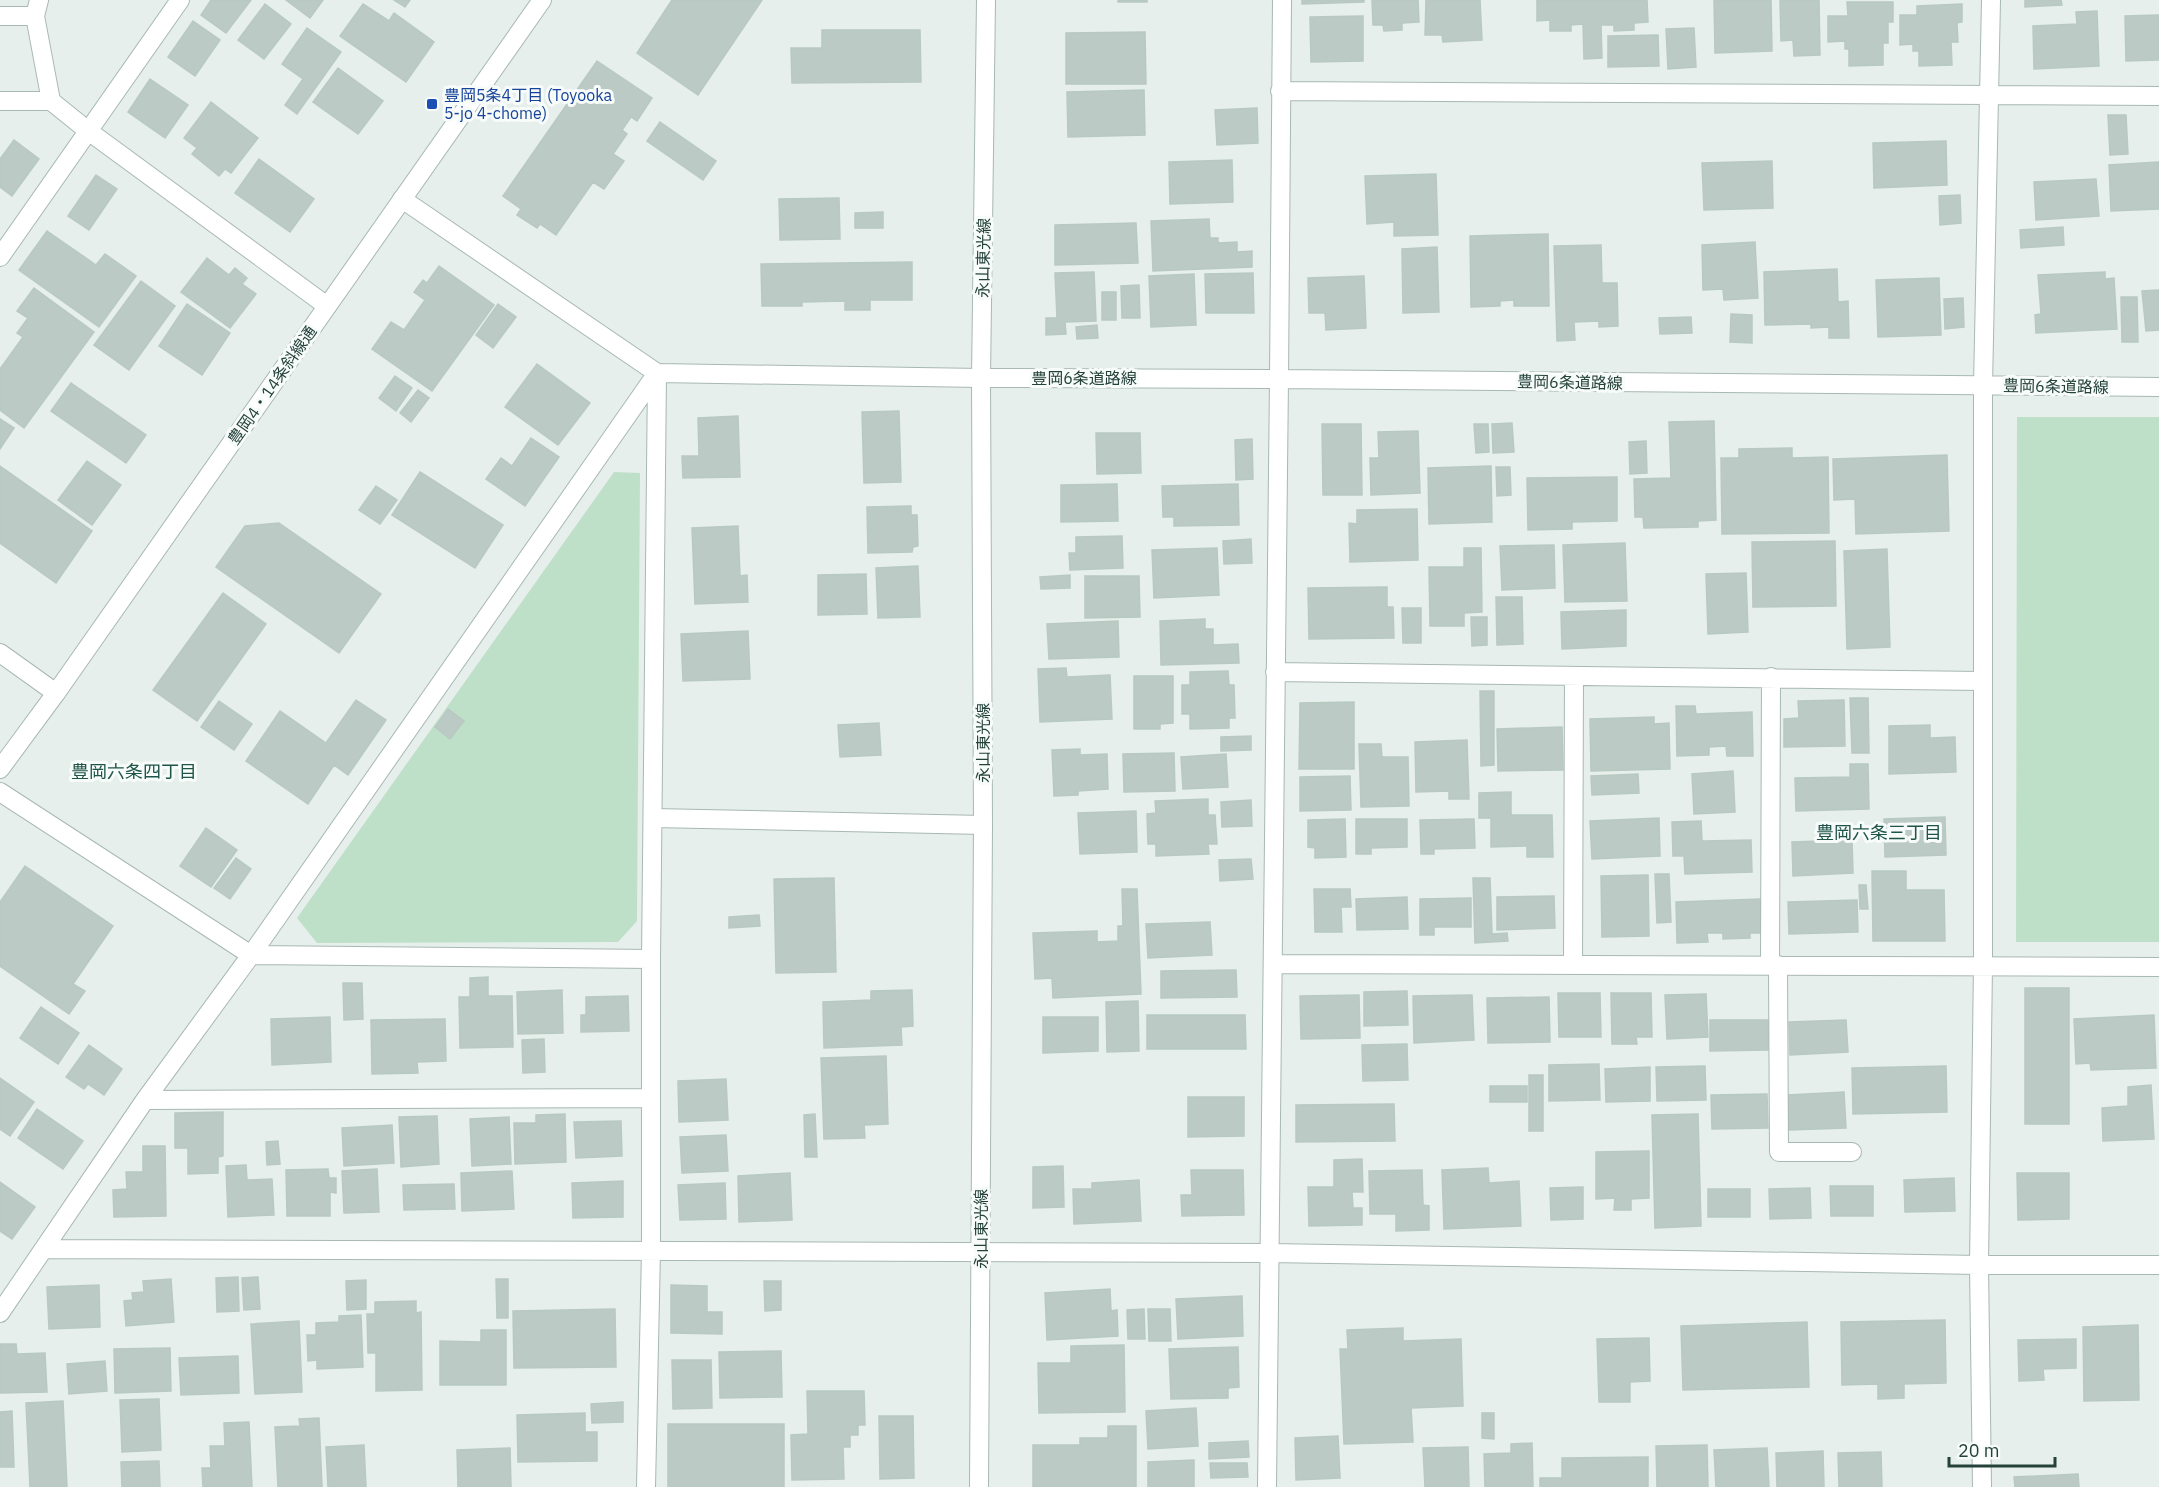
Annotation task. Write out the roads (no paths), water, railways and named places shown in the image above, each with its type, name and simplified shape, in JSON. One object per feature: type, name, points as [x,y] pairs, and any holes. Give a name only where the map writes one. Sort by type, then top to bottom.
[{"type":"street","points":[[0,257],[180,0]]},
{"type":"street","name":"豊岡4・14条斜線通","points":[[0,769],[56,693],[542,0]]},
{"type":"street","name":"永山東光線","points":[[979,1487],[983,825],[981,378],[986,0]]},
{"type":"street","points":[[1267,1487],[1280,379],[1281,0]]},
{"type":"street","points":[[1982,1487],[1979,1265],[1983,965],[1983,386],[1991,0]]},
{"type":"street","points":[[0,16],[37,8],[51,101]]},
{"type":"street","points":[[1280,92],[2159,96]]},
{"type":"street","points":[[0,101],[51,101],[87,130],[327,306]]},
{"type":"street","points":[[402,199],[657,373]]},
{"type":"street","points":[[646,1487],[651,1250],[651,959],[657,373]]},
{"type":"street","points":[[0,1313],[46,1249],[145,1100],[251,955],[657,373]]},
{"type":"street","name":"豊岡6条道路線","points":[[657,373],[981,378],[2159,387]]},
{"type":"street","points":[[0,652],[56,693]]},
{"type":"street","points":[[1275,672],[1982,681]]},
{"type":"street","points":[[1573,965],[1574,676]]},
{"type":"street","points":[[1771,678],[1774,965],[1779,1152],[1852,1152]]},
{"type":"street","points":[[0,792],[251,955],[651,959]]},
{"type":"street","points":[[653,818],[983,825]]},
{"type":"street","points":[[1273,964],[2159,966]]},
{"type":"street","points":[[145,1100],[651,1098]]},
{"type":"street","points":[[46,1249],[1270,1253],[1979,1265],[2159,1265]]},
{"type":"place","name":"豊岡5条4丁目 (Toyooka 5-jo 4-chome)","points":[[432,104]]},
{"type":"district","name":"豊岡六条四丁目","points":[[134,772]]},
{"type":"district","name":"豊岡六条三丁目","points":[[1879,833]]}]
